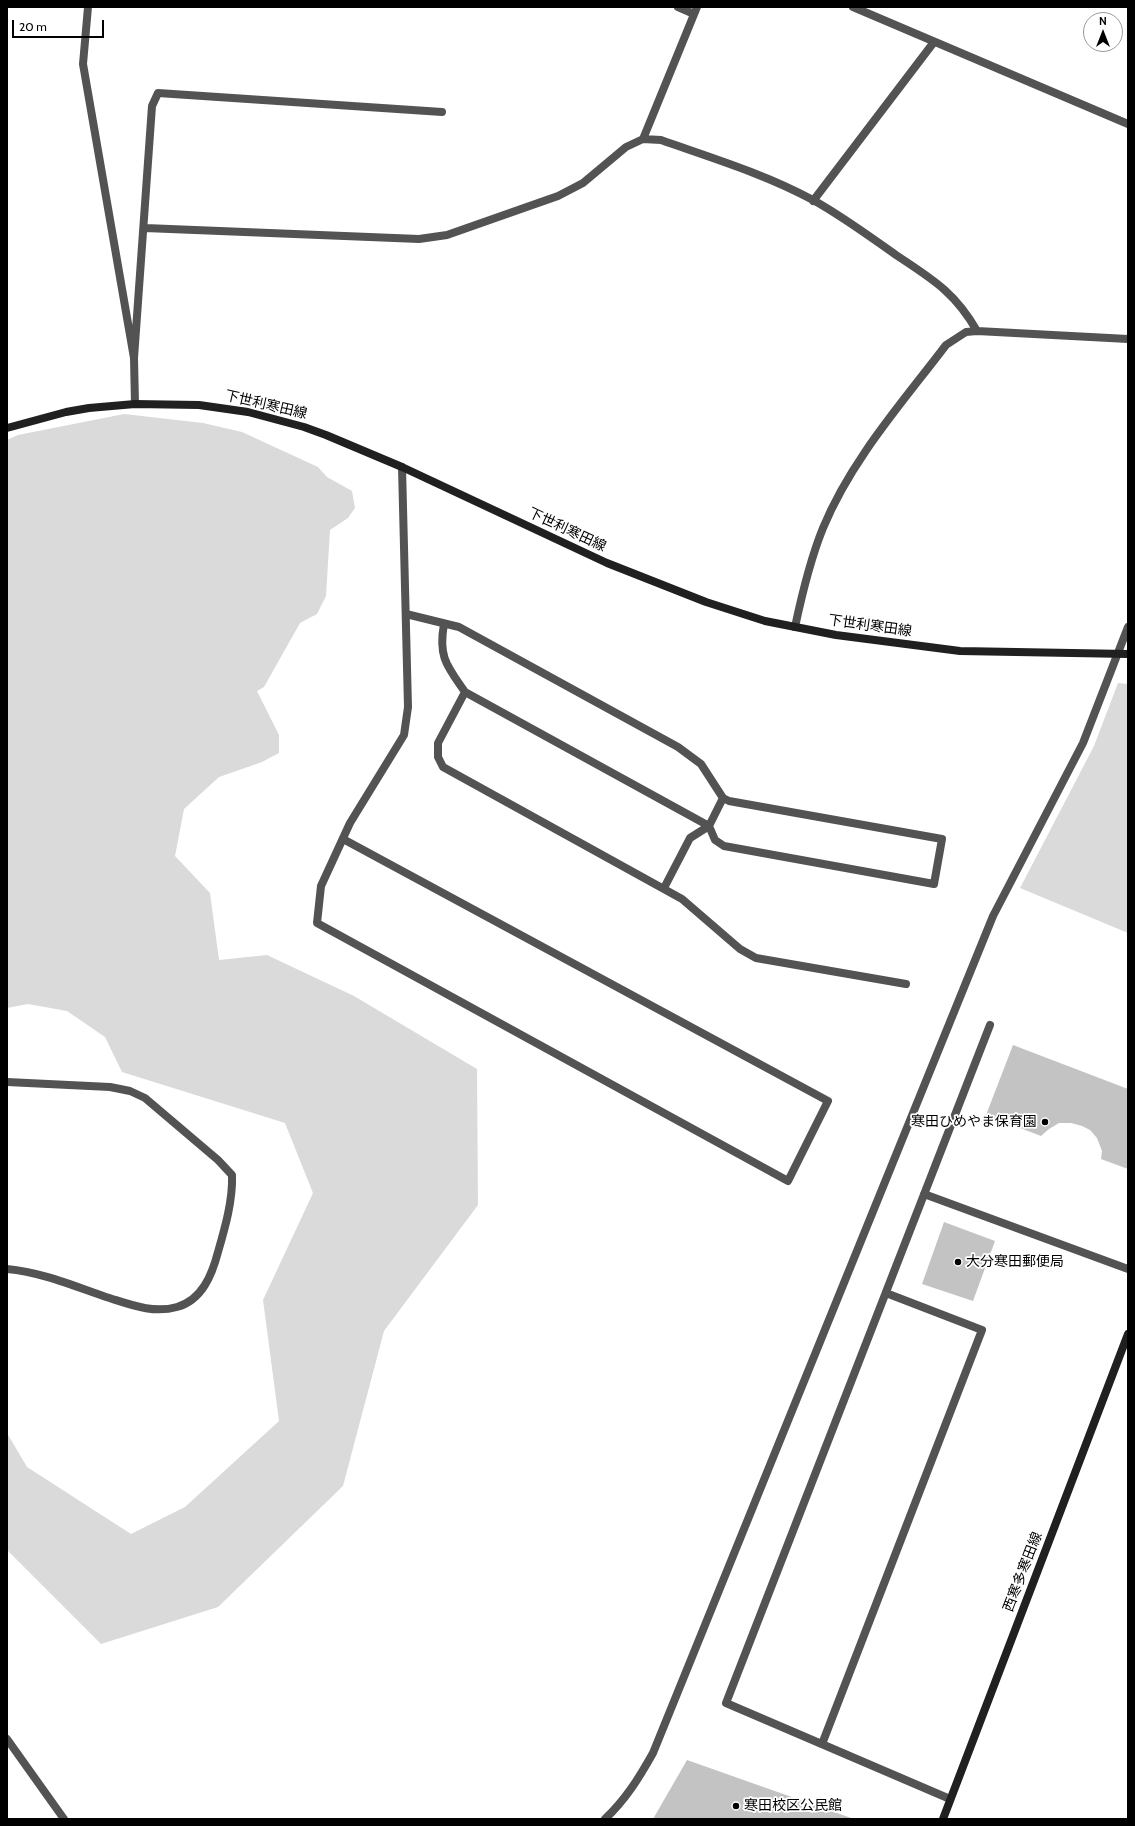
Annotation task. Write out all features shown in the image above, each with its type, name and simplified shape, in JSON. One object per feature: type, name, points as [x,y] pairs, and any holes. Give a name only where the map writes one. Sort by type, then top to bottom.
[{"type":"main road","name":"下世利寒田線","points":[[7,428],[66,412],[89,408],[135,404],[199,405],[248,412],[304,427],[326,435],[402,467],[600,560],[706,602],[765,621],[836,635],[960,651],[1128,654]]},
{"type":"main road","name":"西寒多寒田線","points":[[943,1819],[1128,1334]]},
{"type":"street","points":[[88,7],[83,64],[134,358]]},
{"type":"street","points":[[642,139],[696,10],[678,7]]},
{"type":"street","points":[[853,7],[1128,124]]},
{"type":"street","points":[[813,201],[934,42]]},
{"type":"street","points":[[135,404],[134,358],[152,106],[158,93],[442,112]]},
{"type":"street","points":[[144,228],[419,239],[447,235],[558,196],[583,183],[626,147],[642,139],[661,140],[775,182],[839,216],[939,284],[961,305],[976,331]]},
{"type":"street","points":[[795,627],[801,597],[823,528],[857,464],[946,345],[966,332],[976,331],[1128,339]]},
{"type":"street","points":[[343,839],[828,1101],[788,1181],[317,923],[321,886],[350,823],[404,735],[408,707],[402,467]]},
{"type":"street","points":[[406,614],[459,627],[678,747],[701,764],[723,798],[729,802],[942,839],[934,884],[724,846],[715,840],[709,826],[465,692],[445,663],[441,647],[444,624]]},
{"type":"street","points":[[605,1819],[622,1803],[637,1783],[653,1753],[993,916],[1083,743],[1128,627]]},
{"type":"street","points":[[465,692],[438,743],[438,757],[443,767],[682,898],[740,949],[756,958],[906,984]]},
{"type":"street","points":[[664,888],[690,838],[709,826],[723,798]]},
{"type":"street","points":[[950,1799],[726,1703],[990,1025]]},
{"type":"street","points":[[7,1082],[130,1090],[144,1098],[218,1160],[232,1175],[232,1184],[224,1231],[213,1272],[201,1291],[188,1302],[177,1307],[144,1309],[34,1273],[7,1269]]},
{"type":"street","points":[[924,1194],[1128,1270]]},
{"type":"street","points":[[822,1744],[982,1330],[886,1293]]},
{"type":"street","points":[[7,1739],[64,1819]]},
{"type":"shaded area","points":[[124,414],[203,423],[242,432],[318,467],[327,477],[352,491],[355,508],[348,518],[330,530],[326,596],[317,614],[300,623],[264,687],[257,691],[279,735],[279,753],[262,762],[219,777],[184,809],[175,856],[210,893],[219,960],[267,955],[354,996],[477,1069],[478,1205],[384,1331],[343,1486],[218,1607],[101,1644],[7,1550],[7,1433],[27,1467],[131,1534],[185,1507],[279,1421],[263,1300],[313,1193],[285,1123],[122,1072],[105,1037],[67,1011],[28,1004],[7,1008],[7,440],[18,435]]},
{"type":"shaded area","points":[[1118,683],[1128,684],[1128,933],[1020,888],[1094,746]]},
{"type":"building","points":[[1013,1045],[1128,1089],[1128,1169],[1101,1159],[1102,1151],[1097,1138],[1090,1130],[1082,1126],[1071,1123],[1059,1123],[1041,1136],[986,1115]]},
{"type":"building","name":"大分寒田郵便局","points":[[944,1222],[995,1241],[973,1301],[922,1284]]},
{"type":"building","points":[[687,1760],[854,1819],[653,1819]]},
{"type":"place","name":"寒田ひめやま保育園","points":[[1045,1122]]},
{"type":"place","name":"大分寒田郵便局","points":[[958,1262]]},
{"type":"place","name":"寒田校区公民館","points":[[736,1806]]}]
